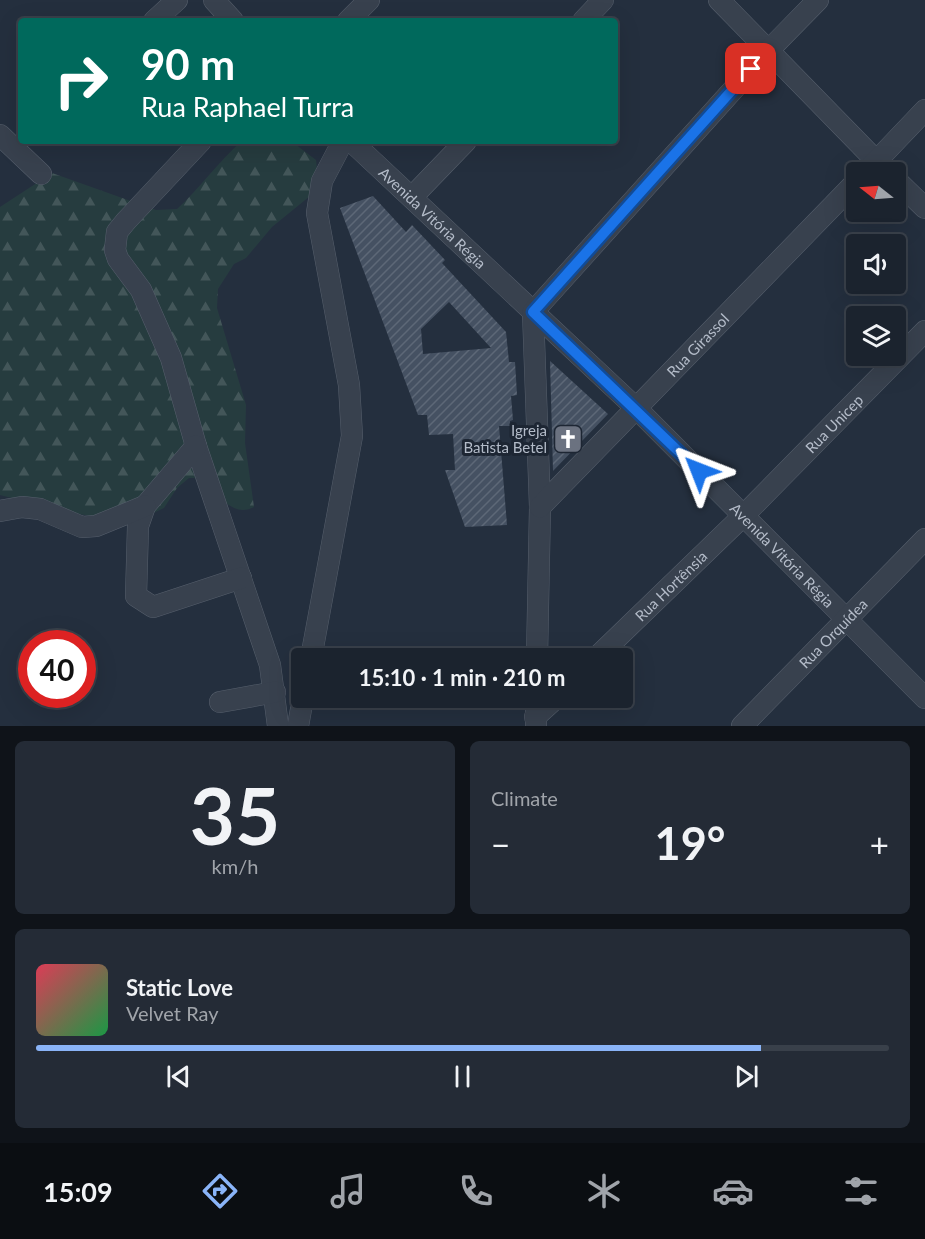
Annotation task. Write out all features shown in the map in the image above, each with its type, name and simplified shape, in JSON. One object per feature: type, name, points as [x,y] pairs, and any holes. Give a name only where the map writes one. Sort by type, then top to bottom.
[{"type":"street","points":[[157,18],[177,0]]},
{"type":"street","points":[[214,0],[230,18]]},
{"type":"street","points":[[351,18],[369,0]]},
{"type":"street","points":[[586,18],[603,0]]},
{"type":"street","points":[[719,0],[869,162]]},
{"type":"street","points":[[537,648],[540,507],[533,312],[767,52],[818,0]]},
{"type":"street","points":[[882,162],[925,110]]},
{"type":"street","points":[[13,142],[41,174]]},
{"type":"street","points":[[198,144],[126,221],[114,241],[118,259],[141,290],[171,358],[196,446],[270,665],[278,726]]},
{"type":"street","points":[[313,648],[352,436],[349,385],[317,213],[322,181],[341,144]]},
{"type":"street","name":"Avenida Vitória Régia","points":[[354,144],[637,409],[925,698]]},
{"type":"street","points":[[412,197],[463,144]]},
{"type":"street","points":[[906,190],[925,208]]},
{"type":"street","name":"Rua Girassol","points":[[540,507],[846,192]]},
{"type":"street","name":"Rua Unicep","points":[[744,515],[925,331]]},
{"type":"street","points":[[196,446],[145,506],[138,526],[136,596],[147,605],[161,606],[241,578]]},
{"type":"street","points":[[0,511],[22,507],[40,508],[82,526],[96,526],[145,506]]},
{"type":"street","name":"Rua Hortênsia","points":[[606,648],[744,515]]},
{"type":"street","name":"Rua Orquídea","points":[[742,726],[925,539]]},
{"type":"street","points":[[220,702],[275,692]]},
{"type":"street","points":[[298,726],[301,708]]},
{"type":"green space","points":[[239,144],[295,144],[316,160],[318,179],[310,196],[272,227],[246,258],[234,264],[218,289],[217,308],[246,405],[245,443],[254,507],[239,510],[232,507],[203,478],[189,478],[177,488],[164,508],[132,523],[67,512],[0,495],[0,207],[52,173],[156,210],[177,209]]},
{"type":"building","points":[[373,196],[406,232],[412,225],[445,260],[442,263],[506,332],[509,362],[515,362],[517,395],[511,396],[513,420],[510,421],[510,426],[499,426],[507,525],[465,527],[445,470],[455,470],[453,434],[429,435],[427,415],[418,415],[340,208]],"holes":[[[449,302],[491,348],[423,354],[421,329]]]},
{"type":"building","name":"Igreja Batista Betel","points":[[550,361],[608,414],[553,471]]},
{"type":"place","name":"Igreja Batista Betel","points":[[568,439]]},
{"type":"route","points":[[699,471],[637,409],[533,312],[751,69]]}]
